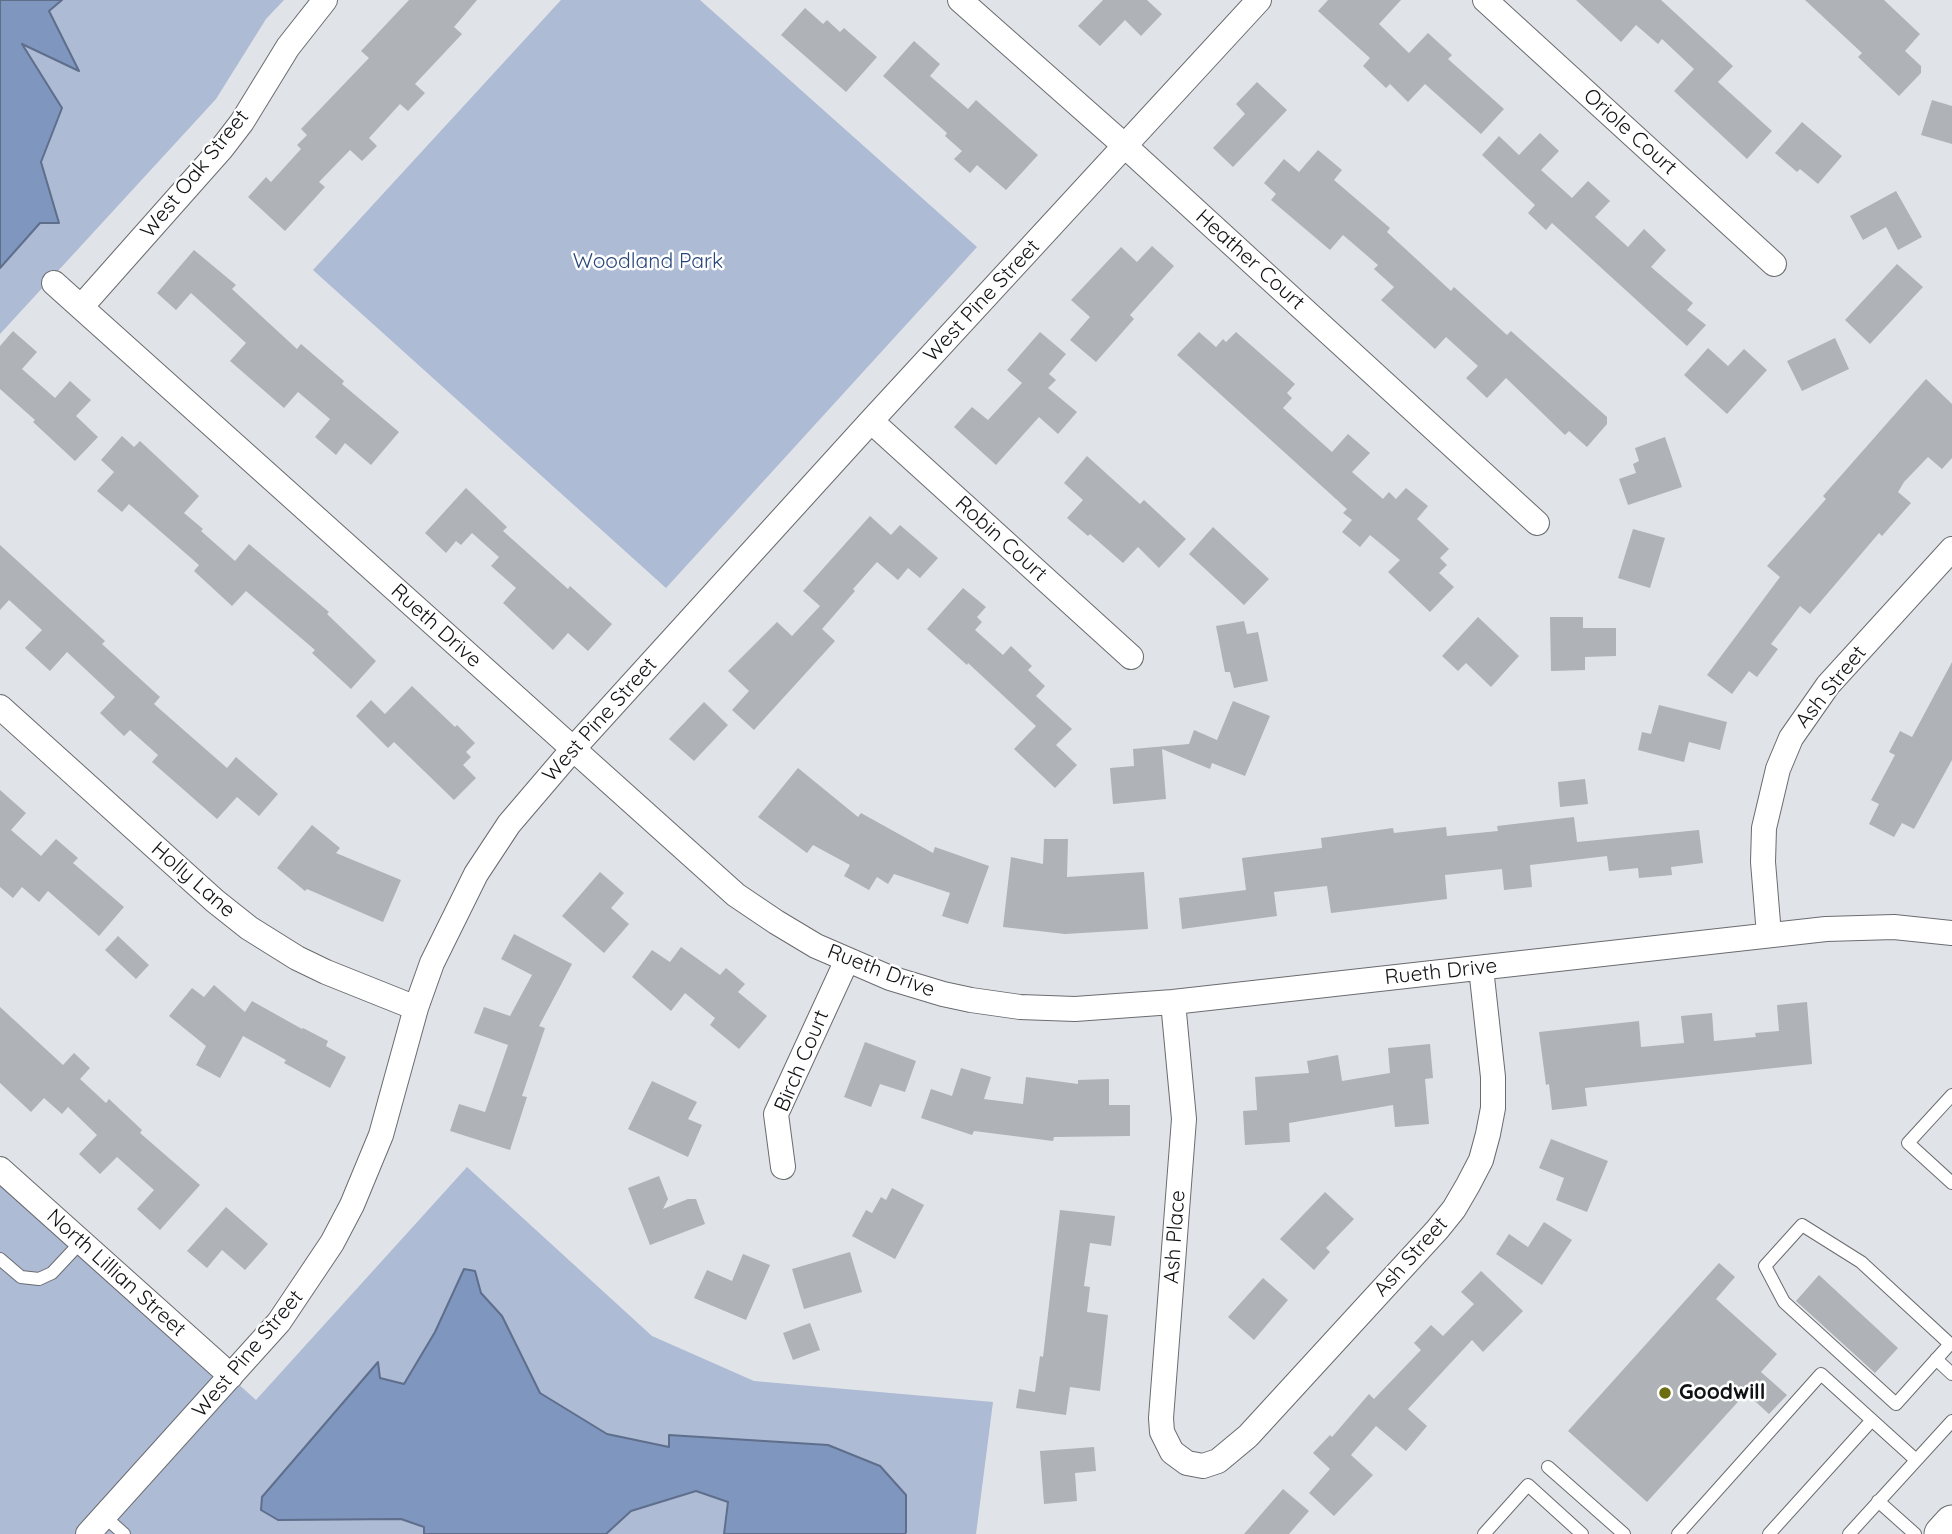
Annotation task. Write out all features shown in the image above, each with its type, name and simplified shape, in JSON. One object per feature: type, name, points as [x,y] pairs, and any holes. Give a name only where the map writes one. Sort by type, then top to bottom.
[{"type":"main road","points":[[1942,1534],[1952,1524]]},
{"type":"street","name":"West Oak Street","points":[[81,307],[228,140],[301,28],[325,0]]},
{"type":"street","name":"Heather Court","points":[[960,0],[1125,146],[1537,523]]},
{"type":"street","name":"West Pine Street","points":[[96,1525],[257,1348],[296,1301],[332,1243],[352,1205],[381,1135],[416,1008],[432,963],[475,874],[509,824],[573,749],[871,421],[1259,0]]},
{"type":"street","name":"Oriole Court","points":[[1485,0],[1774,264]]},
{"type":"street","name":"Rueth Drive","points":[[54,283],[736,895],[795,934],[847,960],[914,986],[1008,1005],[1076,1009],[1173,1002],[1859,927],[1894,927],[1952,933]]},
{"type":"street","name":"Robin Court","points":[[871,421],[1131,657]]},
{"type":"street","name":"Ash Street","points":[[1769,935],[1762,862],[1764,828],[1772,788],[1791,738],[1828,684],[1952,549]]},
{"type":"street","name":"Holly Lane","points":[[0,707],[215,901],[249,928],[297,958],[326,972],[416,1008]]},
{"type":"street","name":"Birch Court","points":[[783,1167],[775,1114],[847,960]]},
{"type":"street","name":"Ash Street","points":[[1187,1463],[1203,1466],[1218,1461],[1248,1436],[1454,1209],[1481,1160],[1493,1108],[1493,1077],[1481,968]]},
{"type":"street","name":"Ash Place","points":[[1173,1002],[1184,1119],[1161,1418],[1166,1444],[1177,1457],[1187,1463]]},
{"type":"street","name":"North Lillian Street","points":[[0,1169],[231,1376]]},
{"type":"lane","points":[[1950,1101],[1908,1143],[1952,1182]]},
{"type":"lane","points":[[1802,1225],[1861,1262],[1950,1344],[1936,1359],[1896,1404],[1784,1302],[1765,1266],[1802,1225]]},
{"type":"lane","points":[[0,1259],[21,1277],[39,1279],[57,1269],[81,1242]]},
{"type":"lane","points":[[1936,1359],[1952,1374]]},
{"type":"lane","points":[[1678,1534],[1821,1374],[1916,1460]]},
{"type":"lane","points":[[1769,1534],[1872,1420]]},
{"type":"lane","points":[[1849,1534],[1952,1421]]},
{"type":"lane","points":[[1548,1467],[1624,1534]]},
{"type":"lane","points":[[1483,1534],[1528,1485],[1582,1534]]},
{"type":"lane","points":[[1878,1501],[1915,1534]]},
{"type":"lane","points":[[96,1525],[124,1534]]},
{"type":"green space","points":[[0,0],[284,0],[266,19],[216,99],[0,334]]},
{"type":"green space","name":"Woodland Park","points":[[561,0],[700,0],[977,247],[666,588],[313,270]]},
{"type":"green space","points":[[467,1167],[652,1336],[754,1381],[993,1402],[976,1534],[0,1534],[0,1169],[256,1400]]},
{"type":"shaded area","points":[[0,0],[62,0],[49,11],[79,71],[22,44],[62,108],[41,162],[59,223],[40,223],[0,268]]},
{"type":"shaded area","points":[[464,1269],[475,1271],[481,1293],[502,1316],[540,1393],[607,1434],[669,1447],[669,1435],[828,1445],[880,1466],[906,1495],[905,1534],[724,1534],[728,1502],[696,1491],[631,1511],[606,1534],[424,1534],[424,1527],[401,1519],[278,1520],[261,1510],[262,1497],[378,1362],[380,1378],[404,1384],[435,1332]]},
{"type":"building","points":[[409,0],[477,0],[454,27],[462,34],[415,84],[425,93],[408,111],[400,104],[369,138],[377,146],[362,161],[350,150],[319,182],[325,187],[285,231],[248,197],[266,177],[271,182],[301,149],[297,145],[307,135],[301,129],[369,58],[361,51]]},
{"type":"building","points":[[1103,0],[1147,0],[1162,14],[1141,36],[1125,20],[1100,46],[1078,26]]},
{"type":"building","points":[[1328,0],[1401,0],[1379,24],[1409,53],[1428,33],[1452,55],[1448,59],[1504,109],[1481,134],[1425,84],[1408,102],[1390,84],[1386,88],[1363,66],[1370,58],[1318,11]]},
{"type":"building","points":[[1576,0],[1661,0],[1733,66],[1718,82],[1772,131],[1747,159],[1674,91],[1694,69],[1662,39],[1658,44],[1636,25],[1621,42]]},
{"type":"building","points":[[1805,0],[1884,0],[1920,34],[1905,51],[1921,66],[1921,73],[1899,96],[1858,57],[1862,53]]},
{"type":"building","points":[[805,8],[823,24],[827,20],[840,32],[844,28],[877,57],[846,92],[781,35]]},
{"type":"building","points":[[914,41],[940,64],[930,76],[968,109],[976,100],[1038,155],[1006,190],[977,165],[970,173],[954,159],[962,151],[945,136],[947,133],[883,76]]},
{"type":"building","points":[[1257,82],[1287,110],[1233,167],[1213,148],[1245,114],[1236,104]]},
{"type":"building","points":[[1932,100],[1952,106],[1952,144],[1921,135]]},
{"type":"building","points":[[1802,122],[1842,156],[1818,184],[1800,169],[1797,172],[1775,153]]},
{"type":"building","points":[[1540,133],[1559,151],[1541,170],[1572,198],[1588,181],[1610,201],[1595,217],[1628,247],[1644,229],[1666,250],[1651,267],[1693,303],[1687,310],[1706,325],[1687,346],[1552,223],[1546,230],[1528,213],[1535,205],[1482,155],[1499,136],[1519,155]]},
{"type":"building","points":[[1318,150],[1342,170],[1334,180],[1390,228],[1387,232],[1451,291],[1454,287],[1507,335],[1511,331],[1607,417],[1607,424],[1587,447],[1569,431],[1565,435],[1506,378],[1487,398],[1466,378],[1478,366],[1446,337],[1435,349],[1381,300],[1394,287],[1374,269],[1378,265],[1343,235],[1330,250],[1271,200],[1276,194],[1264,183],[1284,159],[1299,172]]},
{"type":"building","points":[[1896,191],[1922,237],[1898,250],[1886,227],[1863,240],[1850,216]]},
{"type":"building","points":[[1152,246],[1174,266],[1130,315],[1134,319],[1096,362],[1070,340],[1090,317],[1071,300],[1121,247],[1137,262]]},
{"type":"building","points":[[194,250],[236,285],[232,289],[297,349],[301,344],[344,381],[342,384],[399,432],[371,465],[345,443],[336,455],[315,437],[330,419],[298,392],[284,408],[230,361],[246,343],[191,293],[176,310],[157,293]]},
{"type":"building","points":[[1897,264],[1923,287],[1870,344],[1845,320]]},
{"type":"building","points":[[13,331],[37,352],[22,369],[55,398],[70,381],[91,400],[76,416],[98,437],[75,461],[0,389],[0,346]]},
{"type":"building","points":[[1040,332],[1066,354],[1049,374],[1056,380],[1048,388],[1077,412],[1058,434],[1039,417],[996,465],[954,427],[972,407],[988,420],[1022,383],[1007,370]]},
{"type":"building","points":[[1199,332],[1216,347],[1223,339],[1226,342],[1236,332],[1295,384],[1287,393],[1292,398],[1283,408],[1332,452],[1348,434],[1370,453],[1352,472],[1383,499],[1389,492],[1396,499],[1406,488],[1428,506],[1417,519],[1449,549],[1440,558],[1447,565],[1439,573],[1454,587],[1430,612],[1388,572],[1400,560],[1370,535],[1360,547],[1342,532],[1352,520],[1343,513],[1347,509],[1177,355]]},
{"type":"building","points":[[1835,338],[1849,369],[1802,391],[1787,361]]},
{"type":"building","points":[[1708,348],[1728,366],[1744,349],[1767,370],[1727,414],[1684,375]]},
{"type":"building","points":[[1926,379],[1952,404],[1952,458],[1942,469],[1928,457],[1904,482],[1898,492],[1911,503],[1882,536],[1879,533],[1810,614],[1800,606],[1771,644],[1778,649],[1757,677],[1749,671],[1732,694],[1707,675],[1780,577],[1767,566],[1826,499],[1823,496]]},
{"type":"building","points":[[122,436],[134,447],[140,441],[199,496],[184,513],[203,529],[201,531],[235,561],[249,544],[329,612],[327,614],[376,661],[351,689],[312,653],[315,650],[246,591],[232,606],[194,571],[199,565],[129,504],[122,512],[97,491],[114,472],[101,460]]},
{"type":"building","points":[[1665,437],[1682,487],[1628,505],[1619,479],[1636,473],[1633,464],[1639,461],[1635,448]]},
{"type":"building","points":[[1087,456],[1140,504],[1144,500],[1186,539],[1159,568],[1138,547],[1123,563],[1067,518],[1083,500],[1064,483]]},
{"type":"building","points":[[466,488],[507,527],[503,531],[612,624],[588,651],[568,633],[553,650],[503,603],[516,588],[491,566],[499,557],[472,533],[461,545],[456,541],[446,553],[425,533]]},
{"type":"building","points":[[870,516],[891,535],[900,525],[938,558],[920,578],[908,568],[898,580],[877,562],[822,629],[835,641],[754,730],[732,710],[749,691],[728,671],[777,622],[792,636],[820,606],[803,591]]},
{"type":"building","points":[[1213,527],[1269,579],[1244,605],[1189,554]]},
{"type":"building","points":[[1633,529],[1665,538],[1650,588],[1618,578]]},
{"type":"building","points":[[0,545],[105,641],[102,644],[160,697],[154,704],[227,768],[236,757],[278,794],[259,816],[237,797],[217,819],[152,762],[158,755],[130,730],[124,736],[100,713],[115,697],[67,652],[50,671],[25,648],[42,630],[9,600],[0,610]]},
{"type":"building","points":[[963,588],[986,607],[977,617],[982,622],[975,630],[1003,655],[1011,646],[1032,666],[1028,670],[1045,686],[1036,696],[1072,729],[1056,745],[1077,765],[1055,788],[1014,749],[1036,726],[927,629]]},
{"type":"building","points":[[1478,617],[1519,656],[1491,687],[1466,663],[1458,671],[1442,656]]},
{"type":"building","points":[[1550,617],[1583,617],[1583,628],[1616,628],[1616,656],[1585,657],[1585,670],[1551,671]]},
{"type":"building","points":[[1244,621],[1247,634],[1258,632],[1268,681],[1234,688],[1230,672],[1225,672],[1216,626]]},
{"type":"building","points":[[1952,662],[1952,760],[1914,829],[1902,823],[1894,837],[1869,824],[1879,804],[1871,800],[1895,755],[1889,752],[1900,731],[1912,737]]},
{"type":"building","points":[[412,686],[475,743],[466,752],[471,757],[463,765],[476,778],[454,800],[394,742],[388,748],[356,716],[371,700],[385,714]]},
{"type":"building","points":[[1233,701],[1270,716],[1245,776],[1212,763],[1210,769],[1162,749],[1166,799],[1113,804],[1110,768],[1134,766],[1133,749],[1189,744],[1194,730],[1217,740]]},
{"type":"building","points":[[704,702],[728,725],[694,761],[669,739]]},
{"type":"building","points":[[1659,705],[1727,722],[1720,750],[1689,742],[1684,762],[1638,750],[1642,732],[1651,734]]},
{"type":"building","points":[[798,768],[858,817],[861,813],[933,853],[935,847],[989,866],[968,924],[942,916],[950,893],[894,874],[888,884],[877,877],[869,890],[844,876],[850,865],[813,845],[807,853],[758,817]]},
{"type":"building","points":[[1585,779],[1588,804],[1560,807],[1558,782]]},
{"type":"building","points":[[0,790],[26,813],[11,830],[41,856],[56,839],[78,858],[73,863],[124,907],[99,936],[48,891],[39,902],[22,887],[13,898],[0,887]]},
{"type":"building","points":[[1574,817],[1577,842],[1699,830],[1703,863],[1671,867],[1672,875],[1639,878],[1638,868],[1609,871],[1607,856],[1530,865],[1532,887],[1504,890],[1502,869],[1445,875],[1447,899],[1331,913],[1327,886],[1274,892],[1277,916],[1182,929],[1179,898],[1246,890],[1242,858],[1322,848],[1321,838],[1393,828],[1394,833],[1446,827],[1447,836],[1498,831],[1497,826]]},
{"type":"building","points":[[312,825],[340,848],[336,853],[401,880],[383,922],[307,889],[305,891],[277,868]]},
{"type":"building","points":[[1044,839],[1068,839],[1067,877],[1144,872],[1148,929],[1065,934],[1003,927],[1011,857],[1043,864]]},
{"type":"building","points":[[600,872],[624,893],[611,908],[629,924],[604,953],[562,916]]},
{"type":"building","points":[[514,934],[572,964],[539,1026],[545,1028],[522,1096],[527,1097],[510,1150],[450,1131],[459,1104],[485,1112],[508,1045],[474,1033],[484,1007],[510,1016],[532,975],[501,959]]},
{"type":"building","points":[[118,936],[149,965],[136,979],[105,950]]},
{"type":"building","points":[[681,947],[720,975],[726,968],[745,984],[738,992],[767,1016],[739,1049],[710,1025],[715,1018],[685,993],[671,1011],[632,977],[652,950],[670,962]]},
{"type":"building","points":[[214,985],[245,1012],[252,1001],[328,1041],[326,1046],[346,1057],[330,1088],[284,1063],[286,1060],[243,1036],[220,1078],[196,1065],[206,1046],[169,1016],[192,988],[204,997]]},
{"type":"building","points":[[1807,1002],[1812,1064],[1585,1088],[1587,1106],[1552,1110],[1539,1032],[1639,1021],[1641,1047],[1684,1043],[1681,1016],[1712,1013],[1714,1041],[1756,1037],[1755,1033],[1779,1031],[1777,1005]]},
{"type":"building","points":[[0,1007],[63,1065],[74,1053],[90,1068],[80,1079],[106,1103],[109,1099],[142,1130],[140,1133],[200,1185],[160,1230],[137,1209],[154,1190],[117,1157],[100,1174],[79,1154],[97,1135],[68,1107],[62,1114],[44,1098],[31,1112],[0,1083]]},
{"type":"building","points":[[865,1042],[916,1061],[905,1092],[880,1084],[871,1107],[844,1097]]},
{"type":"building","points":[[1430,1044],[1433,1078],[1425,1079],[1429,1124],[1395,1127],[1393,1105],[1289,1123],[1290,1142],[1245,1145],[1243,1111],[1257,1110],[1255,1077],[1309,1073],[1307,1061],[1338,1055],[1342,1081],[1390,1073],[1388,1048]]},
{"type":"building","points":[[961,1068],[991,1077],[984,1099],[1023,1104],[1026,1077],[1078,1084],[1078,1080],[1109,1079],[1109,1105],[1130,1105],[1130,1136],[1054,1137],[1053,1141],[974,1131],[972,1135],[921,1118],[931,1089],[952,1096]]},
{"type":"building","points":[[652,1081],[697,1102],[688,1119],[702,1125],[688,1157],[628,1129]]},
{"type":"building","points":[[1551,1139],[1608,1161],[1587,1212],[1556,1200],[1564,1178],[1539,1168]]},
{"type":"building","points":[[659,1176],[668,1199],[663,1209],[688,1199],[696,1199],[705,1224],[650,1245],[628,1188]]},
{"type":"building","points":[[892,1188],[924,1205],[895,1259],[852,1236],[866,1210],[872,1213],[881,1197],[886,1200]]},
{"type":"building","points":[[1325,1192],[1354,1219],[1326,1248],[1330,1252],[1314,1270],[1280,1239]]},
{"type":"building","points":[[226,1207],[268,1244],[245,1270],[222,1250],[207,1268],[187,1251]]},
{"type":"building","points":[[1060,1210],[1115,1216],[1111,1246],[1090,1243],[1084,1286],[1090,1287],[1087,1312],[1108,1315],[1100,1391],[1070,1387],[1066,1415],[1016,1408],[1019,1389],[1035,1392],[1040,1356],[1043,1357]]},
{"type":"building","points":[[1544,1222],[1572,1240],[1542,1285],[1496,1254],[1509,1234],[1528,1247]]},
{"type":"building","points":[[850,1252],[862,1292],[804,1309],[792,1269]]},
{"type":"building","points":[[743,1254],[770,1265],[746,1320],[694,1298],[707,1270],[732,1281]]},
{"type":"building","points":[[1719,1263],[1735,1277],[1716,1299],[1777,1354],[1761,1372],[1787,1395],[1769,1414],[1746,1393],[1647,1502],[1568,1431]]},
{"type":"building","points":[[1481,1271],[1523,1311],[1483,1352],[1472,1340],[1408,1409],[1427,1426],[1406,1451],[1376,1426],[1351,1455],[1373,1475],[1334,1516],[1309,1493],[1330,1469],[1313,1453],[1330,1435],[1332,1437],[1369,1394],[1374,1399],[1421,1350],[1414,1343],[1431,1325],[1443,1336],[1474,1304],[1461,1292]]},
{"type":"building","points":[[1819,1275],[1898,1348],[1875,1373],[1796,1301]]},
{"type":"building","points":[[1263,1278],[1288,1300],[1254,1340],[1228,1317]]},
{"type":"building","points":[[810,1323],[820,1350],[793,1360],[783,1333]]},
{"type":"building","points":[[1094,1447],[1096,1471],[1075,1473],[1077,1501],[1044,1504],[1040,1451]]},
{"type":"building","points":[[1283,1489],[1309,1511],[1289,1534],[1244,1534]]},
{"type":"place","name":"Goodwill","points":[[1665,1393]]}]
